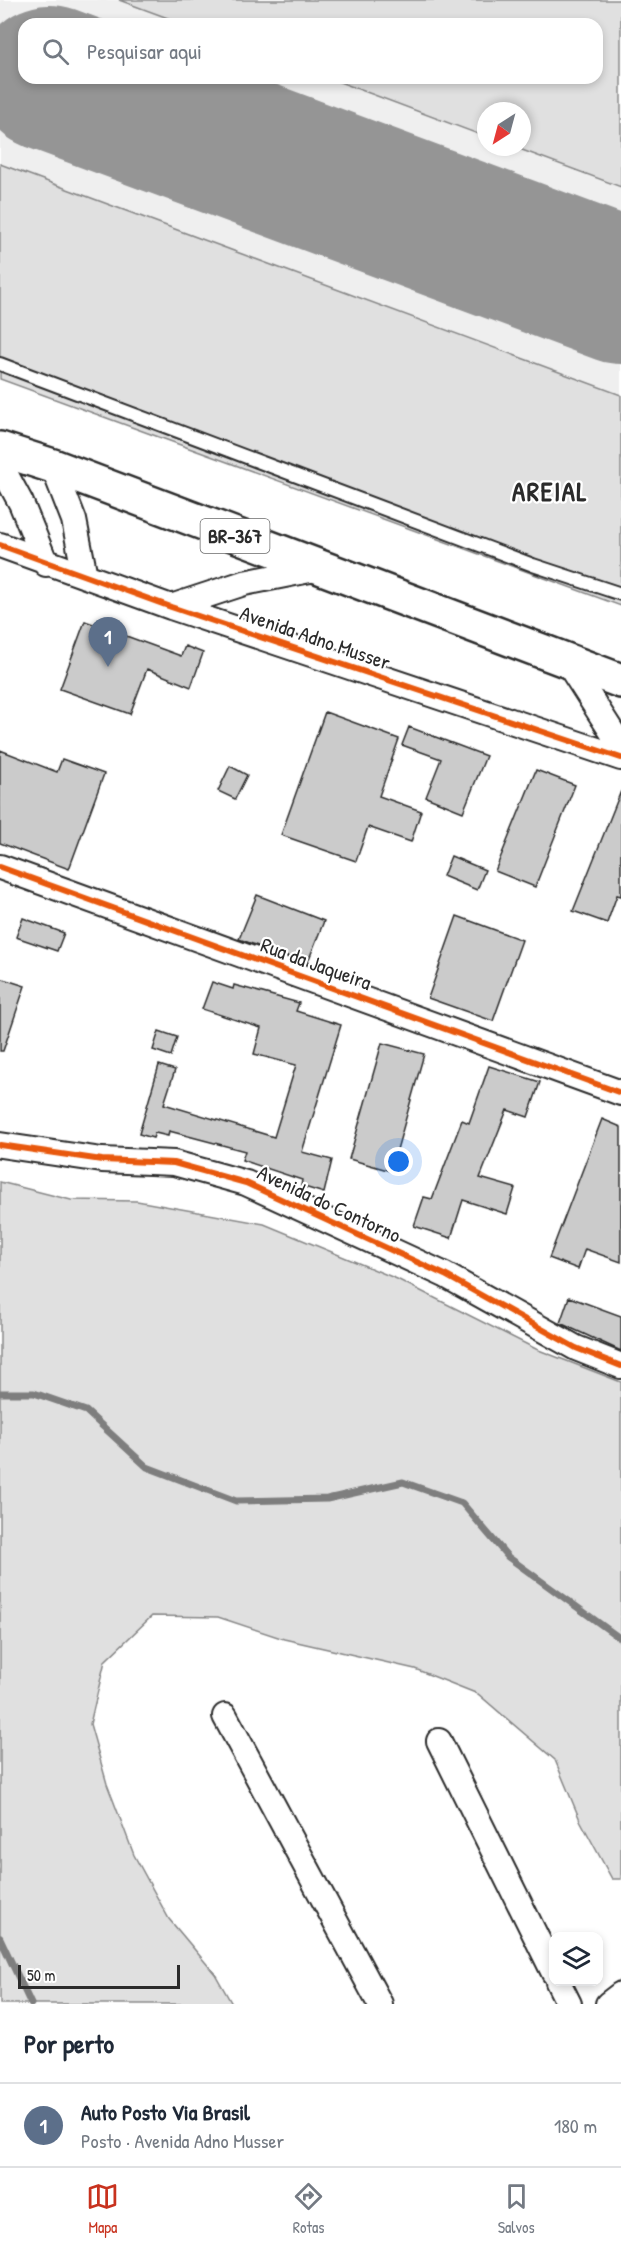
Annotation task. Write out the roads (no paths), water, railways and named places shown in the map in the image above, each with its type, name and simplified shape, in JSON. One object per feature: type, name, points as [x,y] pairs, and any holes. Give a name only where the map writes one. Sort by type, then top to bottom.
[{"type":"main road","name":"BR-367","points":[[0,449],[53,466],[621,681]]},
{"type":"street","points":[[0,464],[21,503],[46,564]]},
{"type":"street","points":[[53,466],[74,520],[85,576]]},
{"type":"street","name":"Avenida Adno Musser","points":[[0,545],[46,564],[171,607],[621,758]]},
{"type":"street","points":[[171,607],[244,583],[320,568]]},
{"type":"street","points":[[566,660],[621,746]]},
{"type":"street","name":"Rua da Jaqueira","points":[[1,871],[621,1094]]},
{"type":"street","name":"Avenida do Contorno","points":[[0,1145],[102,1160],[174,1163],[246,1183],[445,1275],[576,1348],[621,1366]]},
{"type":"street","points":[[225,1716],[380,2004]]},
{"type":"street","points":[[439,1741],[549,1963]]},
{"type":"street","points":[[560,1986],[569,2004]]},
{"type":"street","points":[[608,2004],[621,1994]]},
{"type":"lane","points":[[0,364],[533,565],[621,594]]},
{"type":"waterway","points":[[0,1393],[34,1393],[86,1411],[147,1467],[236,1501],[327,1499],[403,1482],[462,1503],[508,1557],[621,1639]]},
{"type":"waterway","points":[[0,1938],[31,2004]]},
{"type":"place","name":"Auto Posto Via Brasil","points":[[108,667]]},
{"type":"district","name":"AREIAL","points":[[550,492]]}]
